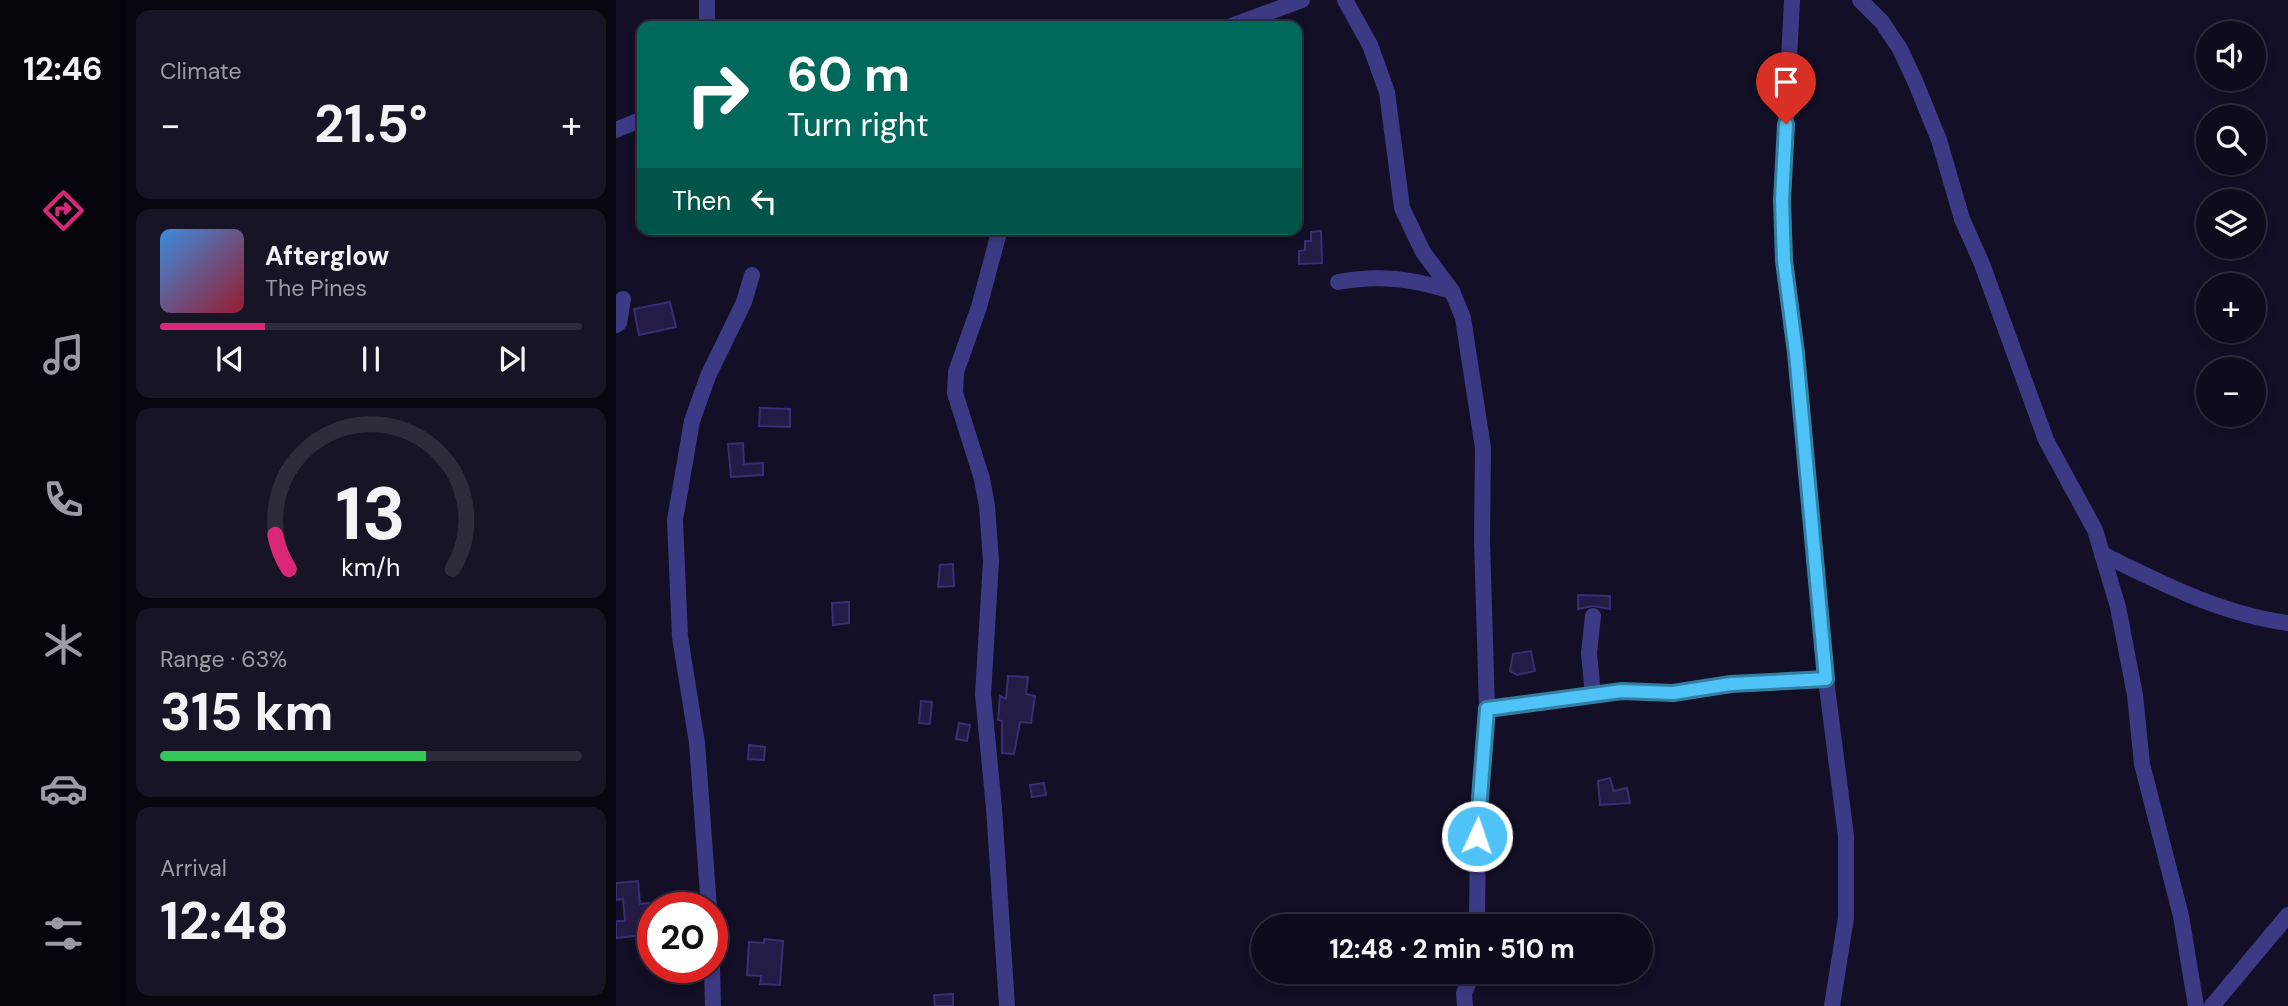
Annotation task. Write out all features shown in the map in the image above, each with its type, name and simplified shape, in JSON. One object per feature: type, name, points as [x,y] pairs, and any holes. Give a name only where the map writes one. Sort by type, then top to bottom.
[{"type":"street","points":[[707,0],[707,21]]},
{"type":"street","points":[[1245,21],[1302,0]]},
{"type":"street","points":[[1345,0],[1370,45],[1387,92],[1402,208],[1423,252],[1452,291],[1463,318],[1483,448],[1482,540],[1487,709],[1478,814],[1477,914]]},
{"type":"street","points":[[1792,0],[1782,200],[1784,261],[1796,353],[1826,679],[1846,836],[1848,884],[1846,918],[1832,1006]]},
{"type":"street","points":[[1860,0],[1888,31],[1915,82],[1939,140],[1962,219],[1982,264],[2046,440],[2068,485],[2088,515],[2102,554],[2120,620],[2135,695],[2141,764],[2181,916],[2196,1006]]},
{"type":"street","points":[[616,130],[637,121]]},
{"type":"street","points":[[998,235],[956,372],[954,393],[982,479],[987,506],[991,561],[983,694],[994,808],[1007,1006]]},
{"type":"street","points":[[708,892],[697,743],[680,637],[675,520],[692,421],[708,376],[744,302],[751,275]]},
{"type":"street","points":[[1338,282],[1360,278],[1411,278],[1452,291]]},
{"type":"street","points":[[616,325],[623,299]]},
{"type":"street","points":[[2102,554],[2178,592],[2238,613],[2288,623]]},
{"type":"street","points":[[1593,616],[1589,653],[1593,695]]},
{"type":"street","points":[[1487,709],[1566,701],[1622,691],[1673,693],[1731,684],[1826,679]]},
{"type":"street","points":[[2212,1006],[2288,915]]},
{"type":"street","points":[[712,983],[712,1006]]},
{"type":"street","points":[[1465,1006],[1467,984]]},
{"type":"building","points":[[1321,231],[1322,263],[1299,264],[1299,251],[1305,250],[1305,241],[1311,241],[1311,232]]},
{"type":"building","points":[[670,302],[676,327],[639,335],[634,309]]},
{"type":"building","points":[[760,408],[790,409],[790,427],[759,426]]},
{"type":"building","points":[[743,443],[744,464],[763,463],[763,475],[731,477],[728,444]]},
{"type":"building","points":[[953,564],[954,586],[938,587],[940,565]]},
{"type":"building","points":[[1578,595],[1610,596],[1610,609],[1593,606],[1578,609]]},
{"type":"building","points":[[849,602],[849,623],[833,625],[832,603]]},
{"type":"building","points":[[1531,651],[1535,671],[1517,675],[1510,671],[1513,654]]},
{"type":"building","points":[[1008,676],[1028,677],[1026,694],[1035,696],[1031,723],[1020,722],[1014,754],[1002,753],[1002,721],[998,720],[1000,696],[1006,699]]},
{"type":"building","points":[[921,701],[932,702],[930,724],[919,723]]},
{"type":"building","points":[[959,723],[970,725],[967,741],[956,739]]},
{"type":"building","points":[[749,745],[765,747],[764,760],[748,759]]},
{"type":"building","points":[[1610,778],[1614,791],[1627,788],[1630,803],[1600,805],[1598,781]]},
{"type":"building","points":[[1044,783],[1046,795],[1032,797],[1030,785]]},
{"type":"building","points":[[638,881],[637,936],[616,938],[616,921],[625,921],[623,899],[616,900],[616,883]]},
{"type":"building","points":[[764,939],[783,941],[780,985],[760,984],[761,976],[747,975],[749,942],[764,943]]},
{"type":"building","points":[[953,994],[953,1006],[935,1006],[934,995]]},
{"type":"route","points":[[1477,836],[1487,709],[1531,706],[1599,693],[1673,693],[1731,684],[1826,679],[1796,353],[1784,261],[1782,200],[1786,124]]}]
